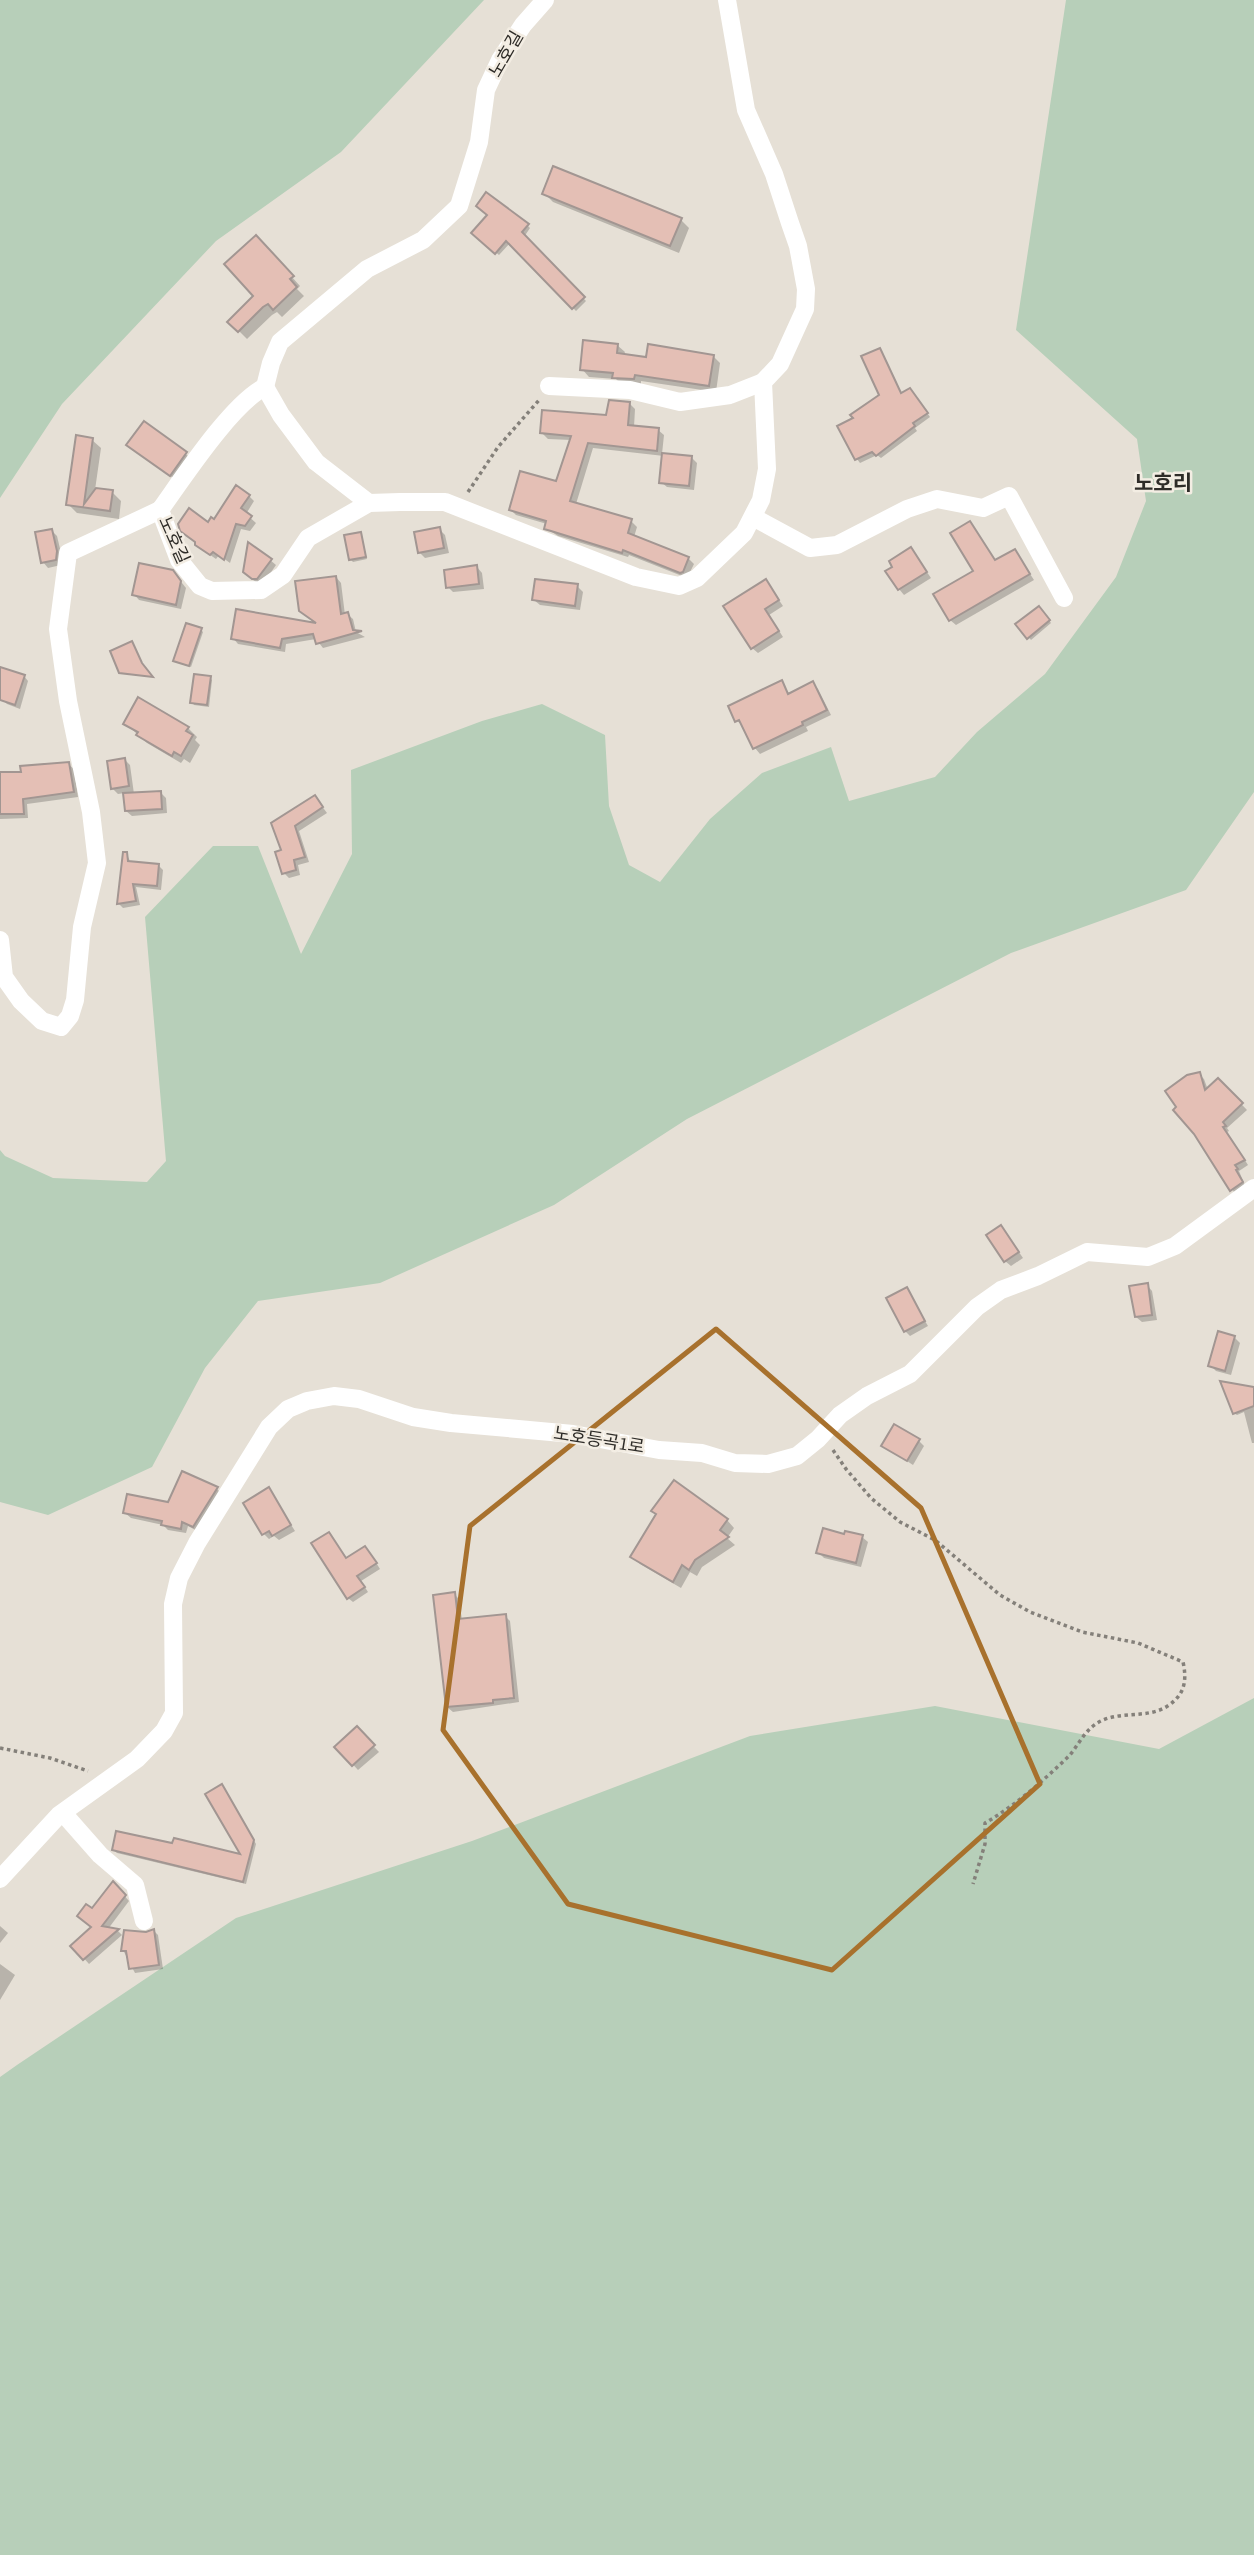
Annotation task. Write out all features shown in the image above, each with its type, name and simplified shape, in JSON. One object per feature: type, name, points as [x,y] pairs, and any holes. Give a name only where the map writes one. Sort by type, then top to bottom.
[{"type":"street","name":"노호길","points":[[545,0],[523,25],[500,60],[486,90],[480,142],[459,206],[423,240],[367,269],[280,342],[265,387],[253,393],[224,425],[160,510],[179,560],[200,586],[212,591],[261,590],[283,575],[308,538],[369,503],[445,502],[636,577],[679,586],[697,578],[744,533],[761,500],[767,469],[763,382]]},
{"type":"street","points":[[549,386],[630,390],[680,402],[730,395],[763,382],[780,364],[805,309],[806,289],[798,246],[774,174],[746,110],[727,0]]},
{"type":"street","points":[[265,387],[281,415],[316,462],[369,503]]},
{"type":"street","points":[[753,517],[810,548],[837,545],[907,509],[937,499],[983,508],[1009,496],[1064,598]]},
{"type":"street","points":[[0,940],[4,977],[21,1001],[42,1021],[61,1027],[71,1016],[75,1000],[82,927],[97,863],[91,812],[68,701],[58,629],[68,553],[160,510]]},
{"type":"street","name":"노호등곡1로","points":[[0,1879],[63,1813],[137,1759],[164,1731],[174,1713],[173,1604],[179,1578],[197,1543],[269,1427],[288,1409],[307,1401],[334,1396],[359,1399],[413,1417],[438,1421],[573,1434],[659,1450],[702,1453],[735,1463],[768,1464],[797,1456],[840,1415],[858,1402],[910,1374],[977,1307],[1001,1290],[1038,1276],[1087,1252],[1148,1257],[1175,1246],[1254,1188]]},
{"type":"street","points":[[63,1813],[100,1855],[135,1885],[144,1921]]},
{"type":"path","points":[[459,508],[498,447],[531,411],[549,386]]},
{"type":"path","points":[[822,1434],[871,1499],[900,1522],[935,1540],[1000,1595],[1030,1612],[1082,1632],[1139,1643],[1184,1662],[1184,1689],[1169,1705],[1152,1712],[1116,1715],[1093,1726],[1071,1754],[1010,1808],[985,1823],[985,1844],[973,1884]]},
{"type":"path","points":[[0,1748],[50,1758],[110,1779]]},
{"type":"highlighted area","points":[[716,1329],[921,1508],[1040,1784],[832,1970],[568,1904],[443,1730],[470,1526]]},
{"type":"green space","points":[[0,0],[484,0],[341,152],[216,241],[62,404],[0,498]]},
{"type":"green space","points":[[1066,0],[1254,0],[1254,792],[1186,890],[1011,953],[687,1119],[554,1205],[380,1283],[258,1301],[205,1368],[152,1467],[48,1515],[0,1502],[0,1150],[5,1156],[53,1178],[147,1182],[166,1161],[145,917],[213,846],[258,846],[301,954],[352,854],[351,770],[482,721],[542,704],[605,735],[609,806],[629,865],[660,882],[710,819],[762,773],[831,747],[849,801],[935,777],[977,732],[1045,674],[1116,577],[1146,501],[1137,439],[1016,330]]},
{"type":"green space","points":[[1254,1698],[1254,2555],[0,2555],[0,2077],[17,2065],[236,1918],[472,1841],[750,1736],[935,1706],[1159,1749]]},
{"type":"building","points":[[553,166],[682,218],[670,246],[542,194]]},
{"type":"building","points":[[486,192],[529,224],[522,232],[585,297],[572,309],[506,241],[495,254],[471,233],[487,215],[476,206]]},
{"type":"building","points":[[256,235],[294,276],[290,279],[297,287],[273,310],[268,304],[263,307],[238,332],[227,322],[253,296],[224,264]]},
{"type":"building","points":[[583,340],[618,344],[617,353],[646,357],[648,344],[714,355],[709,386],[635,375],[634,379],[612,378],[613,373],[580,370]]},
{"type":"building","points":[[880,348],[901,393],[910,388],[928,413],[876,456],[872,452],[855,460],[837,426],[853,418],[850,415],[879,395],[861,356]]},
{"type":"building","points":[[609,400],[630,402],[628,425],[659,428],[657,451],[588,443],[570,501],[632,519],[628,533],[689,557],[683,572],[623,550],[622,553],[544,529],[546,521],[509,510],[520,471],[556,481],[571,436],[540,433],[542,410],[606,415]]},
{"type":"building","points":[[144,421],[187,452],[170,476],[126,445]]},
{"type":"building","points":[[76,435],[93,438],[84,504],[96,488],[113,490],[110,511],[66,505]]},
{"type":"building","points":[[662,453],[692,456],[689,486],[659,483]]},
{"type":"building","points":[[236,485],[250,495],[241,508],[252,516],[245,526],[236,524],[224,560],[195,545],[195,542],[180,531],[178,524],[189,508],[208,522],[211,517],[214,519]]},
{"type":"building","points":[[970,521],[995,560],[1015,549],[1030,574],[949,621],[933,594],[973,571],[950,533]]},
{"type":"building","points":[[440,527],[444,548],[418,553],[414,532]]},
{"type":"building","points":[[52,529],[57,551],[56,560],[41,563],[35,532]]},
{"type":"building","points":[[361,532],[366,557],[349,560],[344,535]]},
{"type":"building","points":[[248,542],[272,559],[257,579],[252,579],[243,572]]},
{"type":"building","points":[[911,547],[927,572],[898,590],[885,571],[892,567],[889,561]]},
{"type":"building","points":[[139,563],[173,570],[181,581],[176,605],[132,595]]},
{"type":"building","points":[[477,565],[479,584],[446,588],[444,570]]},
{"type":"building","points":[[336,576],[341,614],[348,612],[353,630],[362,631],[316,644],[313,634],[282,639],[280,648],[231,639],[236,609],[316,623],[299,611],[295,581]]},
{"type":"building","points":[[535,579],[578,584],[575,606],[532,600]]},
{"type":"building","points":[[766,579],[779,600],[765,609],[779,631],[751,649],[723,606]]},
{"type":"building","points":[[1039,606],[1050,620],[1027,639],[1015,624]]},
{"type":"building","points":[[186,623],[202,628],[189,666],[173,661]]},
{"type":"building","points":[[132,641],[142,663],[153,677],[119,673],[110,651]]},
{"type":"building","points":[[0,667],[25,675],[15,705],[0,700]]},
{"type":"building","points":[[194,674],[211,676],[207,705],[190,703]]},
{"type":"building","points":[[782,680],[788,694],[813,681],[827,710],[753,749],[739,720],[735,722],[728,706]]},
{"type":"building","points":[[138,697],[189,727],[186,731],[193,735],[181,756],[174,752],[172,756],[136,735],[138,732],[123,724]]},
{"type":"building","points":[[125,758],[129,786],[111,789],[107,761]]},
{"type":"building","points":[[69,762],[74,792],[23,799],[24,814],[0,814],[0,772],[21,772],[20,766]]},
{"type":"building","points":[[161,791],[162,809],[125,811],[123,793]]},
{"type":"building","points":[[315,795],[323,807],[295,826],[305,857],[294,860],[296,870],[282,874],[275,852],[281,850],[271,823]]},
{"type":"building","points":[[123,852],[127,852],[128,861],[159,864],[157,886],[133,884],[136,901],[117,904]]},
{"type":"building","points":[[1200,1072],[1205,1090],[1218,1078],[1243,1103],[1223,1122],[1226,1126],[1223,1127],[1245,1160],[1235,1165],[1243,1182],[1230,1191],[1194,1134],[1173,1110],[1176,1107],[1165,1091],[1187,1075]]},
{"type":"building","points":[[1001,1225],[1019,1252],[1004,1262],[986,1235]]},
{"type":"building","points":[[1148,1283],[1152,1315],[1135,1317],[1129,1286]]},
{"type":"building","points":[[907,1287],[925,1321],[904,1332],[886,1298]]},
{"type":"building","points":[[1218,1331],[1235,1336],[1225,1371],[1208,1366]]},
{"type":"building","points":[[1220,1381],[1254,1387],[1254,1406],[1233,1414]]},
{"type":"building","points":[[894,1424],[920,1439],[907,1461],[881,1446]]},
{"type":"building","points":[[182,1471],[218,1487],[193,1527],[182,1522],[181,1529],[161,1525],[162,1521],[123,1513],[127,1494],[168,1502]]},
{"type":"building","points":[[674,1480],[728,1519],[720,1530],[729,1537],[695,1560],[689,1570],[682,1565],[673,1582],[630,1557],[656,1514],[651,1511]]},
{"type":"building","points":[[269,1487],[291,1525],[272,1536],[269,1531],[262,1535],[243,1503]]},
{"type":"building","points":[[823,1528],[844,1534],[845,1531],[863,1535],[856,1563],[816,1553]]},
{"type":"building","points":[[329,1532],[346,1558],[365,1546],[377,1563],[357,1576],[365,1587],[347,1599],[311,1543]]},
{"type":"building","points":[[455,1592],[458,1619],[506,1614],[514,1698],[493,1700],[493,1703],[446,1707],[433,1595]]},
{"type":"building","points":[[357,1726],[375,1745],[352,1766],[334,1747]]},
{"type":"building","points":[[222,1784],[254,1840],[243,1882],[112,1850],[116,1831],[172,1843],[174,1838],[240,1854],[205,1794]]},
{"type":"building","points":[[113,1881],[126,1895],[102,1926],[119,1929],[83,1960],[70,1946],[91,1927],[77,1916],[86,1904],[92,1908]]},
{"type":"building","points":[[154,1929],[159,1965],[129,1969],[126,1951],[121,1951],[124,1930],[146,1932]]},
{"type":"district","name":"노호리","points":[[1163,483]]}]
